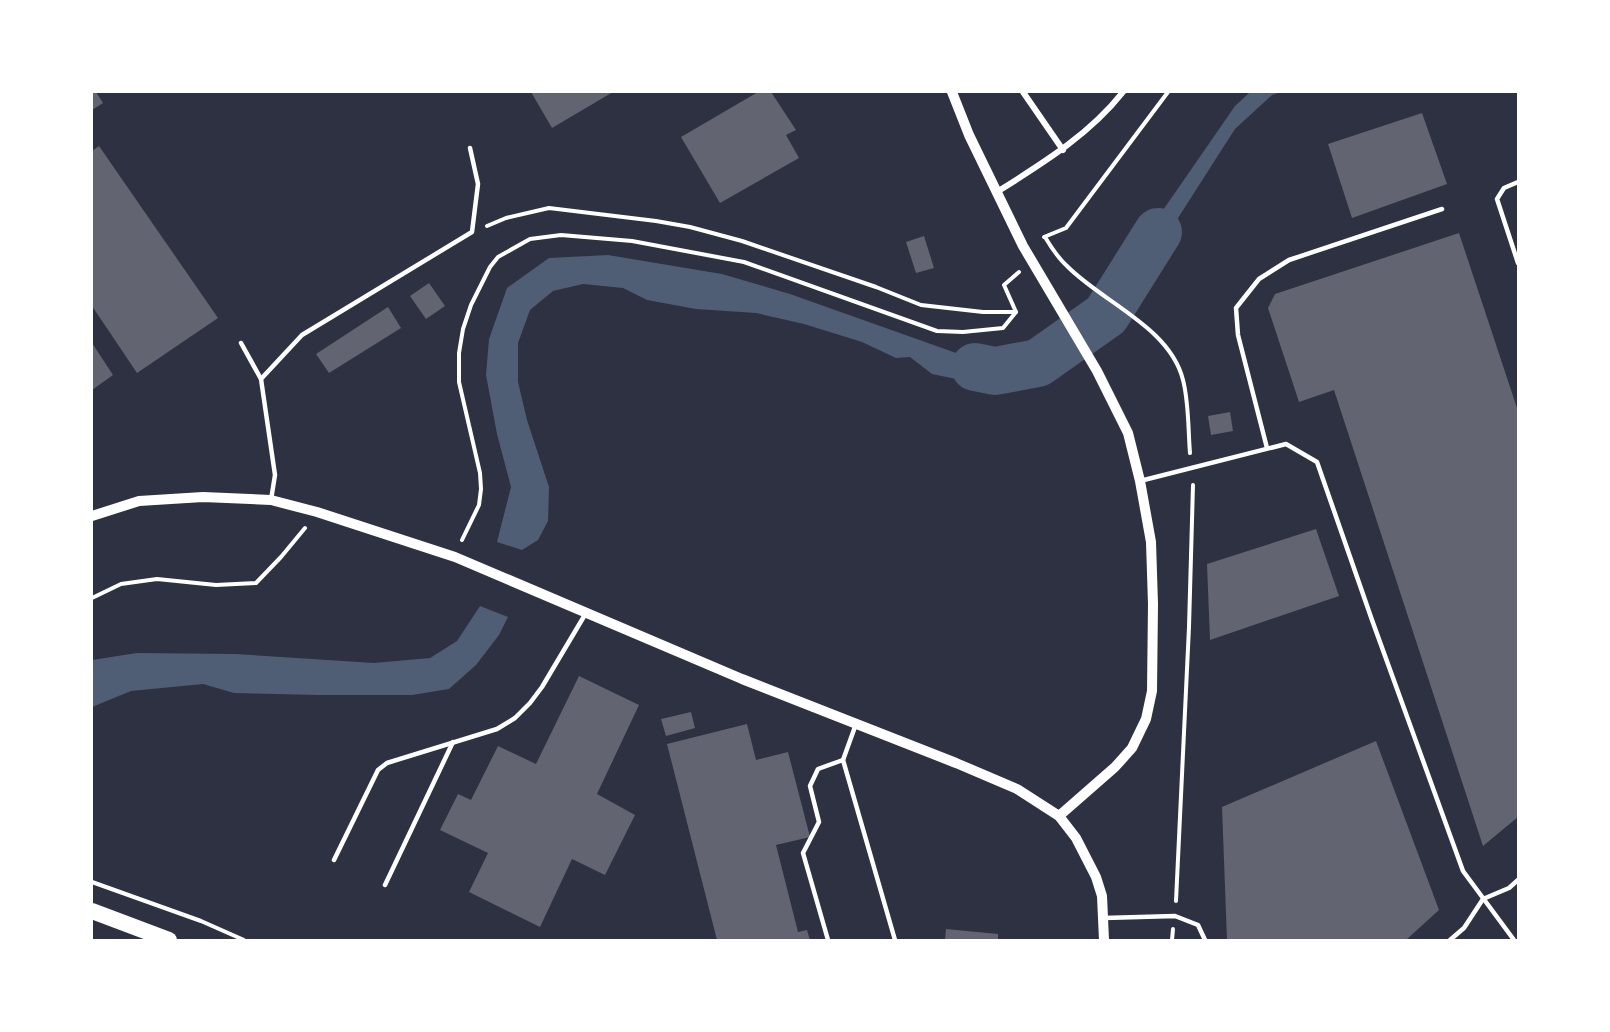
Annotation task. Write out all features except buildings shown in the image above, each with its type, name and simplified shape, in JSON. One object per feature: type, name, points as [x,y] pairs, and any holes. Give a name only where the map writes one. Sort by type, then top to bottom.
[{"type":"highway","points":[[92,911],[168,940]]},
{"type":"street","points":[[952,92],[969,135],[1031,262],[1097,371],[1128,433],[1140,481],[1151,542],[1152,691],[1140,736],[1121,761],[1059,816]]},
{"type":"street","points":[[1023,92],[1063,150]]},
{"type":"street","points":[[997,192],[1063,150],[1112,106],[1123,92]]},
{"type":"street","points":[[92,516],[139,501],[203,496],[271,500],[317,512],[454,557],[732,674],[956,763],[1017,789],[1059,816],[1076,838],[1089,861],[1102,896],[1104,940]]},
{"type":"lane","points":[[261,379],[302,335],[472,232],[478,184],[470,148]]},
{"type":"lane","points":[[1518,182],[1504,188],[1497,199],[1518,263]]},
{"type":"lane","points":[[1267,448],[1238,334],[1236,308],[1259,279],[1289,260],[1442,208]]},
{"type":"lane","points":[[241,343],[261,379],[275,475],[271,500]]},
{"type":"lane","points":[[1140,481],[1286,444],[1317,462],[1463,871],[1514,940]]},
{"type":"lane","points":[[334,860],[378,770],[387,763],[497,729],[515,718],[530,703],[558,663],[586,613]]},
{"type":"lane","points":[[856,724],[843,760],[895,940]]},
{"type":"lane","points":[[386,885],[453,742]]},
{"type":"lane","points":[[828,940],[803,853],[819,822],[810,786],[819,769],[843,760]]},
{"type":"lane","points":[[1450,940],[1464,928],[1484,899],[1509,888],[1518,880]]},
{"type":"lane","points":[[1104,918],[1175,916],[1198,925],[1205,940]]},
{"type":"path","points":[[1168,92],[1066,228],[1045,237],[1067,267],[1138,321],[1162,342],[1174,358],[1183,380],[1190,453]]},
{"type":"path","points":[[472,232],[506,218],[549,208],[656,221],[690,227],[742,241],[921,305],[983,312],[1016,312]]},
{"type":"path","points":[[454,557],[479,505],[481,489],[480,473],[459,382],[459,353],[463,329],[471,305],[490,267],[498,257],[530,239],[561,235],[632,241],[744,262],[937,331],[1003,328],[1016,312]]},
{"type":"path","points":[[1016,312],[1005,285],[1031,262]]},
{"type":"path","points":[[1172,940],[1189,627],[1193,485]]},
{"type":"path","points":[[92,598],[121,584],[157,579],[216,585],[256,583],[281,557],[317,512]]},
{"type":"path","points":[[92,882],[201,921],[244,940]]},
{"type":"water","points":[[1250,92],[1281,92],[1272,95],[1235,129],[1132,293],[1115,283],[1235,106]]},
{"type":"water","points":[[608,255],[722,274],[790,294],[959,354],[999,360],[1030,350],[1052,376],[1027,382],[956,379],[932,374],[910,357],[896,358],[862,342],[804,324],[756,313],[696,309],[647,300],[623,288],[583,284],[553,291],[530,310],[518,343],[518,382],[527,420],[549,487],[548,521],[538,540],[522,550],[497,542],[511,487],[497,434],[486,375],[489,339],[507,288],[549,258]]},
{"type":"water","points":[[480,606],[508,617],[499,635],[476,665],[449,689],[412,695],[318,695],[234,693],[203,684],[131,691],[92,707],[92,660],[137,653],[236,654],[374,663],[430,658],[457,641]]},
{"type":"waterway","points":[[975,367],[995,371],[1038,363],[1106,315],[1158,232]]}]
